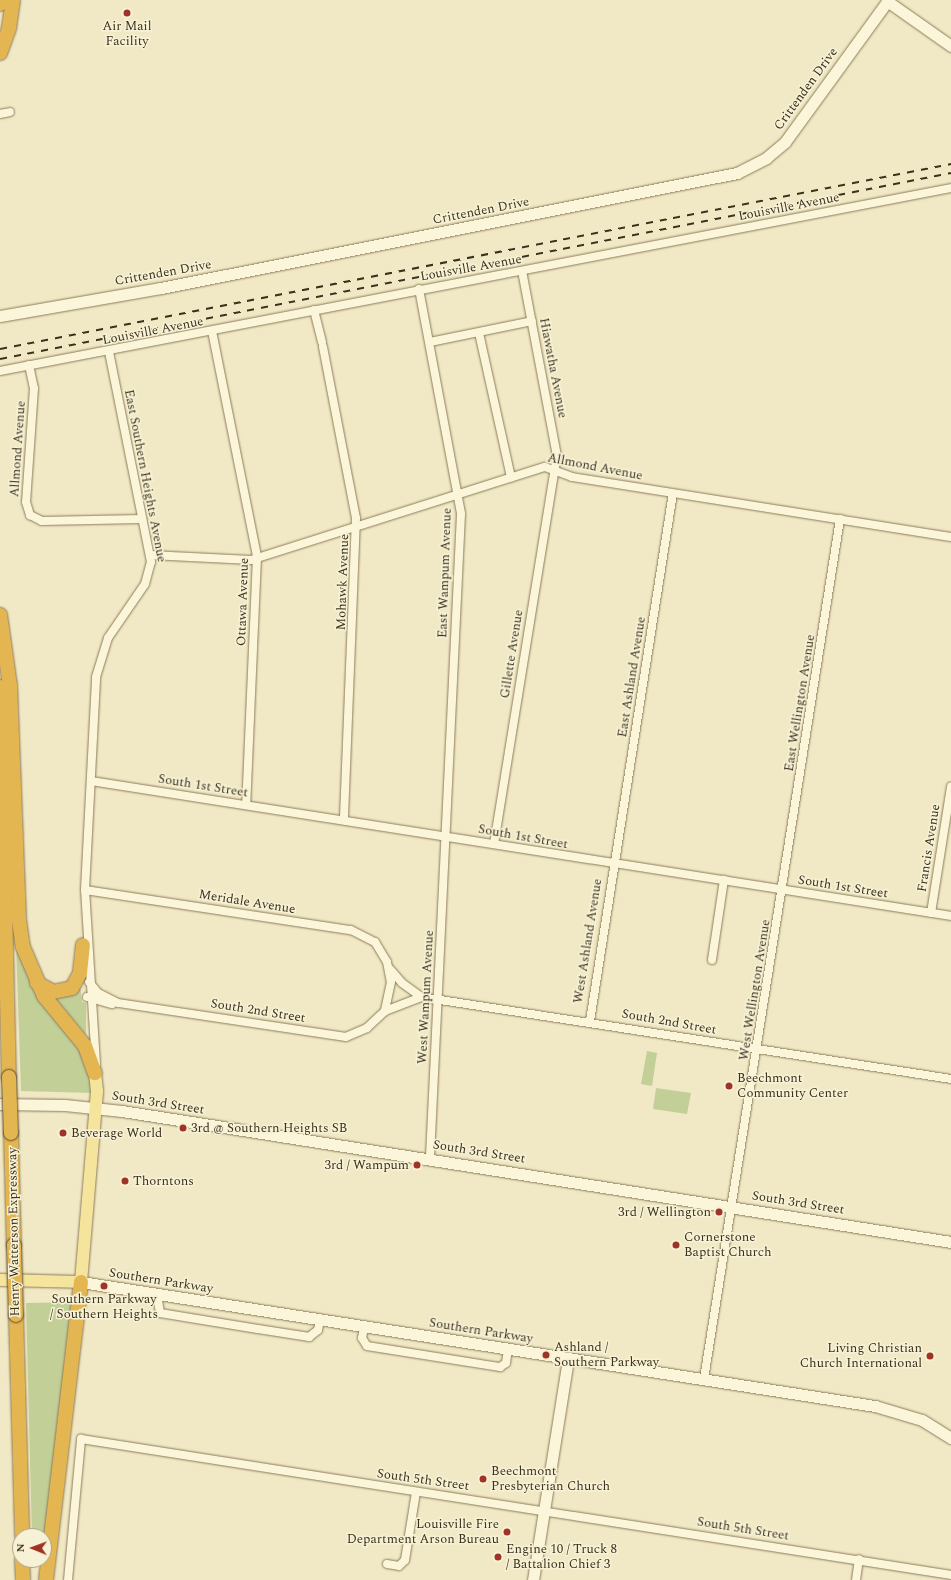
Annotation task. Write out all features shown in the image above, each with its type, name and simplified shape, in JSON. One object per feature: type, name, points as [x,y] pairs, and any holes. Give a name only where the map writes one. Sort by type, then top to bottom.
[{"type":"highway","points":[[0,53],[9,28],[13,0]]},
{"type":"highway","points":[[0,615],[10,686],[19,920],[23,947],[37,983],[85,1046],[95,1073]]},
{"type":"highway","name":"Henry Watterson Expressway","points":[[0,687],[22,1528]]},
{"type":"highway","points":[[37,983],[53,992],[72,988],[80,973],[83,945]]},
{"type":"highway","points":[[46,1580],[81,1282]]},
{"type":"highway","points":[[22,1568],[23,1580]]},
{"type":"main road","points":[[887,1],[951,46]]},
{"type":"main road","name":"Crittenden Drive","points":[[0,316],[162,288],[737,173],[766,158],[785,142],[887,1]]},
{"type":"main road","points":[[81,1282],[96,1108],[95,1073]]},
{"type":"main road","name":"South 3rd Street","points":[[0,1104],[96,1108],[430,1158],[951,1242]]},
{"type":"main road","name":"Southern Parkway","points":[[0,1280],[81,1282],[364,1327],[508,1348],[568,1359],[704,1378],[891,1410],[922,1420],[951,1438]]},
{"type":"main road","points":[[533,1580],[568,1359]]},
{"type":"street","points":[[0,114],[10,112]]},
{"type":"street","name":"Louisville Avenue","points":[[0,371],[109,352],[419,289],[522,271],[949,188]]},
{"type":"street","name":"Hiawatha Avenue","points":[[522,271],[556,444],[555,469]]},
{"type":"street","name":"East Wampum Avenue","points":[[419,289],[458,495],[460,522],[446,836]]},
{"type":"street","name":"Mohawk Avenue","points":[[314,310],[322,344],[357,528],[344,820]]},
{"type":"street","points":[[430,342],[532,321]]},
{"type":"street","name":"Ottawa Avenue","points":[[212,331],[257,558],[246,805]]},
{"type":"street","points":[[479,333],[511,477]]},
{"type":"street","name":"East Southern Heights Avenue","points":[[85,890],[90,781],[100,657],[116,625],[148,578],[150,555],[109,352]]},
{"type":"street","name":"Allmond Avenue","points":[[29,365],[34,388],[26,502],[30,515],[42,521],[142,519]]},
{"type":"street","name":"Allmond Avenue","points":[[150,555],[246,561],[357,528],[541,468],[555,469],[572,477],[951,537]]},
{"type":"street","name":"Gillette Avenue","points":[[494,844],[555,469]]},
{"type":"street","name":"East Ashland Avenue","points":[[614,864],[673,493]]},
{"type":"street","name":"East Wellington Avenue","points":[[783,890],[840,519]]},
{"type":"street","name":"South 1st Street","points":[[90,781],[951,916]]},
{"type":"street","name":"Francis Avenue","points":[[931,913],[951,787]]},
{"type":"street","name":"West Wampum Avenue","points":[[430,1158],[446,836]]},
{"type":"street","name":"West Ashland Avenue","points":[[590,1021],[614,864]]},
{"type":"street","points":[[712,960],[724,880]]},
{"type":"street","points":[[85,890],[82,902],[84,995],[90,1000]]},
{"type":"street","points":[[85,890],[95,1073]]},
{"type":"street","name":"Meridale Avenue","points":[[85,890],[351,930],[375,942],[389,967],[402,983],[421,997]]},
{"type":"street","name":"West Wellington Avenue","points":[[704,1378],[783,890]]},
{"type":"street","name":"Meridale Avenue","points":[[386,1011],[391,991],[389,967]]},
{"type":"street","name":"South 2nd Street","points":[[89,981],[98,993],[118,1003]]},
{"type":"street","name":"South 2nd Street","points":[[90,1000],[346,1037],[367,1028],[386,1011],[421,997],[590,1021],[757,1049],[951,1078]]},
{"type":"street","points":[[157,1294],[160,1313],[265,1330],[309,1337],[318,1330],[320,1320]]},
{"type":"street","points":[[364,1327],[362,1338],[367,1346],[500,1367],[506,1362],[508,1348]]},
{"type":"street","name":"South 5th Street","points":[[68,1580],[81,1439],[416,1492],[544,1510],[859,1559],[951,1575]]},
{"type":"street","points":[[386,1564],[399,1566],[405,1560],[416,1492]]},
{"type":"street","points":[[856,1580],[859,1559]]},
{"type":"green space","points":[[16,945],[31,983],[79,1047],[89,1071],[91,1093],[21,1091]]},
{"type":"green space","points":[[80,986],[82,1002],[86,1003],[86,1035],[55,998],[70,995]]},
{"type":"green space","points":[[647,1051],[657,1053],[652,1086],[641,1084]]},
{"type":"green space","points":[[656,1088],[691,1093],[687,1114],[653,1109]]},
{"type":"green space","points":[[75,1302],[47,1528],[32,1528],[26,1303]]},
{"type":"railway","points":[[0,349],[951,164]]},
{"type":"railway","points":[[0,359],[951,173]]},
{"type":"place","name":"Air Mail Facility","points":[[127,13]]},
{"type":"place","name":"Beechmont Community Center","points":[[729,1086]]},
{"type":"place","name":"3rd @ Southern Heights SB","points":[[183,1128]]},
{"type":"place","name":"Beverage World","points":[[63,1133]]},
{"type":"place","name":"3rd / Wampum","points":[[417,1165]]},
{"type":"place","name":"Thorntons","points":[[125,1181]]},
{"type":"place","name":"3rd / Wellington","points":[[719,1212]]},
{"type":"place","name":"Cornerstone Baptist Church","points":[[676,1245]]},
{"type":"place","name":"Southern Parkway / Southern Heights","points":[[104,1286]]},
{"type":"place","name":"Ashland / Southern Parkway","points":[[546,1355]]},
{"type":"place","name":"Living Christian Church International","points":[[930,1356]]},
{"type":"place","name":"Beechmont Presbyterian Church","points":[[483,1479]]},
{"type":"place","name":"Louisville Fire Department Arson Bureau","points":[[507,1532]]},
{"type":"place","name":"Engine 10 / Truck 8 / Battalion Chief 3","points":[[498,1557]]}]
